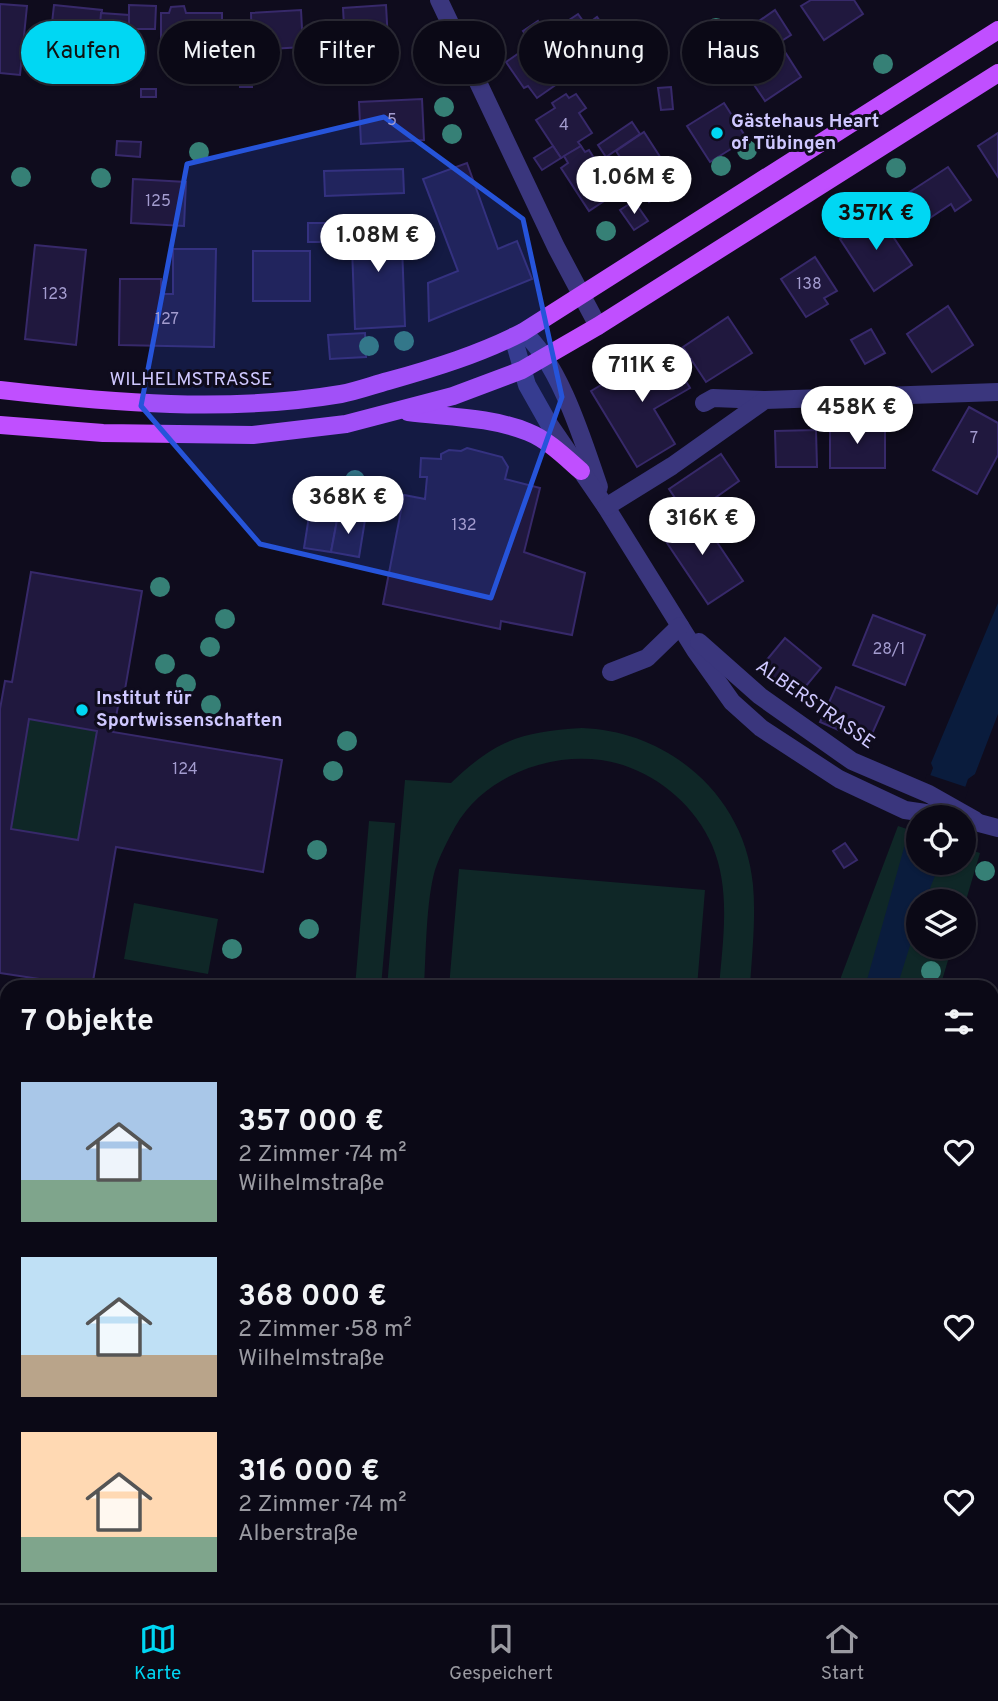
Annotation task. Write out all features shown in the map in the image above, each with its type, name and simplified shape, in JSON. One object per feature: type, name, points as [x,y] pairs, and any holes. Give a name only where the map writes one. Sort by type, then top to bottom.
[{"type":"main road","name":"WILHELMSTRASSE","points":[[0,390],[104,402],[250,404],[343,394],[435,369],[518,335],[998,30]]},
{"type":"main road","points":[[0,425],[103,433],[253,435],[346,424],[453,396],[522,370],[598,326],[998,73]]},
{"type":"main road","points":[[401,411],[487,421],[528,432],[557,450],[580,471]]},
{"type":"street","points":[[439,0],[556,247],[598,326]]},
{"type":"street","name":"ALBERSTRASSE","points":[[518,335],[536,343],[545,357],[581,439],[606,507]]},
{"type":"street","name":"ALBERSTRASSE","points":[[518,335],[522,370],[534,398],[732,702],[761,728],[839,779],[906,810]]},
{"type":"street","points":[[704,402],[713,398],[765,400],[998,392]]},
{"type":"street","points":[[606,507],[672,466],[765,400]]},
{"type":"street","points":[[611,672],[647,658],[680,626]]},
{"type":"street","name":"ALBERSTRASSE","points":[[680,626],[760,696],[852,761],[929,794],[946,805]]},
{"type":"street","name":"ALBERSTRASSE","points":[[976,822],[998,828]]},
{"type":"highlighted area","points":[[384,117],[523,219],[562,397],[491,598],[260,544],[141,406],[187,164]]},
{"type":"green space","points":[[29,719],[97,731],[78,840],[11,829]]},
{"type":"green space","points":[[582,728],[614,732],[644,741],[697,774],[718,797],[735,823],[747,853],[753,885],[750,980],[720,980],[724,915],[722,879],[712,845],[697,819],[664,786],[637,771],[600,760],[577,759],[529,768],[506,778],[486,791],[469,807],[455,827],[435,870],[428,912],[424,980],[388,980],[405,780],[451,783],[496,748],[542,732]]},
{"type":"green space","points":[[369,821],[395,823],[382,980],[356,980]]},
{"type":"green space","points":[[898,826],[906,829],[906,875],[973,875],[969,889],[906,889],[906,959],[948,959],[942,980],[841,980]]},
{"type":"green space","points":[[459,869],[705,890],[698,980],[450,980]]},
{"type":"green space","points":[[134,903],[218,919],[208,974],[124,959]]},
{"type":"water","points":[[998,603],[998,714],[975,774],[968,779],[959,805],[919,805],[933,768],[931,763]]},
{"type":"water","points":[[906,841],[906,875],[935,875],[930,889],[906,889],[906,958],[899,980],[867,980]]},
{"type":"pier","points":[[927,774],[969,788],[963,805],[915,805]]},
{"type":"building","points":[[811,0],[854,0],[863,14],[824,40],[801,6]]},
{"type":"building","points":[[0,4],[27,6],[25,21],[21,21],[20,75],[0,73]]},
{"type":"building","points":[[54,5],[102,10],[101,21],[52,21]]},
{"type":"building","points":[[129,5],[156,6],[155,29],[145,29],[145,21],[129,21]]},
{"type":"building","points":[[386,5],[387,21],[344,21],[343,8]]},
{"type":"building","points":[[184,6],[186,13],[222,13],[222,21],[161,21],[161,13],[169,13],[171,7]]},
{"type":"building","points":[[301,10],[302,21],[294,21],[294,48],[280,48],[280,21],[251,21],[251,13]]},
{"type":"building","points":[[775,10],[782,21],[759,21]]},
{"type":"building","points":[[101,13],[129,15],[129,21],[100,21]]},
{"type":"building","points":[[578,14],[583,21],[568,21]]},
{"type":"building","points":[[784,24],[791,35],[784,39]]},
{"type":"building","points":[[785,52],[801,77],[765,101],[753,84],[784,84]]},
{"type":"building","points":[[519,53],[519,81],[506,62]]},
{"type":"building","points":[[240,84],[252,84],[252,87],[240,87]]},
{"type":"building","points":[[521,84],[557,84],[537,98],[528,86],[524,88]]},
{"type":"building","points":[[671,87],[673,109],[661,110],[658,88]]},
{"type":"building","points":[[141,89],[156,89],[156,97],[141,97]]},
{"type":"building","points":[[566,94],[569,98],[576,94],[586,108],[579,113],[592,133],[578,142],[581,146],[561,158],[536,120],[555,108],[552,103]]},
{"type":"building","points":[[422,99],[424,140],[361,144],[359,102]]},
{"type":"building","name":"Gästehaus Heart of Tübingen","points":[[724,103],[747,139],[710,162],[687,126]]},
{"type":"building","points":[[632,122],[640,134],[606,157],[598,145]]},
{"type":"building","points":[[644,132],[664,163],[636,181],[616,151]]},
{"type":"building","points":[[998,133],[998,177],[978,146]]},
{"type":"building","points":[[117,141],[141,142],[140,157],[116,155]]},
{"type":"building","points":[[553,146],[561,158],[542,170],[534,158]]},
{"type":"building","points":[[581,146],[585,152],[589,150],[616,193],[589,211],[561,168],[568,163],[564,156]]},
{"type":"building","points":[[467,163],[498,249],[517,241],[532,279],[429,321],[428,283],[458,271],[423,179]]},
{"type":"building","points":[[664,163],[677,184],[649,202],[636,181]]},
{"type":"building","points":[[948,167],[971,200],[955,211],[951,204],[927,220],[908,193]]},
{"type":"building","points":[[403,169],[404,193],[325,196],[324,171]]},
{"type":"building","points":[[133,179],[186,182],[184,226],[131,223]]},
{"type":"building","points":[[634,201],[648,221],[634,230],[620,210]]},
{"type":"building","points":[[878,214],[912,265],[874,291],[840,239]]},
{"type":"building","points":[[401,219],[405,326],[355,329],[351,220]]},
{"type":"building","points":[[308,223],[325,223],[325,242],[308,242]]},
{"type":"building","points":[[35,245],[86,250],[76,345],[25,339]]},
{"type":"building","points":[[173,249],[216,249],[214,347],[119,345],[120,279],[161,279],[161,294],[173,294]]},
{"type":"building","points":[[253,251],[310,251],[310,301],[253,301]]},
{"type":"building","points":[[815,257],[837,291],[824,298],[828,304],[806,317],[781,279]]},
{"type":"building","points":[[948,306],[973,345],[932,372],[907,334]]},
{"type":"building","points":[[728,317],[752,353],[706,382],[683,347]]},
{"type":"building","points":[[871,329],[885,353],[865,364],[851,340]]},
{"type":"building","points":[[365,333],[366,357],[330,359],[328,335]]},
{"type":"building","points":[[665,347],[690,388],[654,409],[675,444],[637,467],[591,391]]},
{"type":"building","points":[[969,407],[998,423],[998,455],[977,494],[933,470]]},
{"type":"building","points":[[830,425],[885,425],[885,468],[830,468]]},
{"type":"building","points":[[816,430],[817,467],[776,467],[775,431]]},
{"type":"building","points":[[467,448],[502,457],[508,467],[505,479],[540,488],[524,552],[585,573],[572,635],[501,621],[500,629],[383,604],[404,495],[425,499],[427,477],[420,477],[421,458],[441,459],[441,454],[449,450],[461,451]]},
{"type":"building","points":[[721,454],[739,481],[688,517],[669,489]]},
{"type":"building","points":[[310,510],[338,515],[331,552],[304,548]]},
{"type":"building","points":[[696,511],[743,581],[708,604],[661,534]]},
{"type":"building","points":[[338,515],[365,520],[359,557],[331,552]]},
{"type":"building","points":[[31,572],[142,591],[123,701],[119,701],[113,732],[282,760],[263,872],[116,847],[93,980],[46,980],[0,973],[0,709],[5,681],[12,682]],"holes":[[[29,719],[97,731],[78,840],[11,829]]]},
{"type":"building","points":[[873,615],[925,635],[905,685],[853,665]]},
{"type":"building","points":[[785,638],[821,668],[796,698],[760,668]]},
{"type":"building","points":[[836,687],[884,707],[868,743],[820,722]]},
{"type":"building","points":[[845,843],[857,860],[844,868],[833,851]]},
{"type":"place","name":"Gästehaus Heart of Tübingen","points":[[717,133]]},
{"type":"place","name":"Institut für Sportwissenschaften","points":[[82,710]]}]
